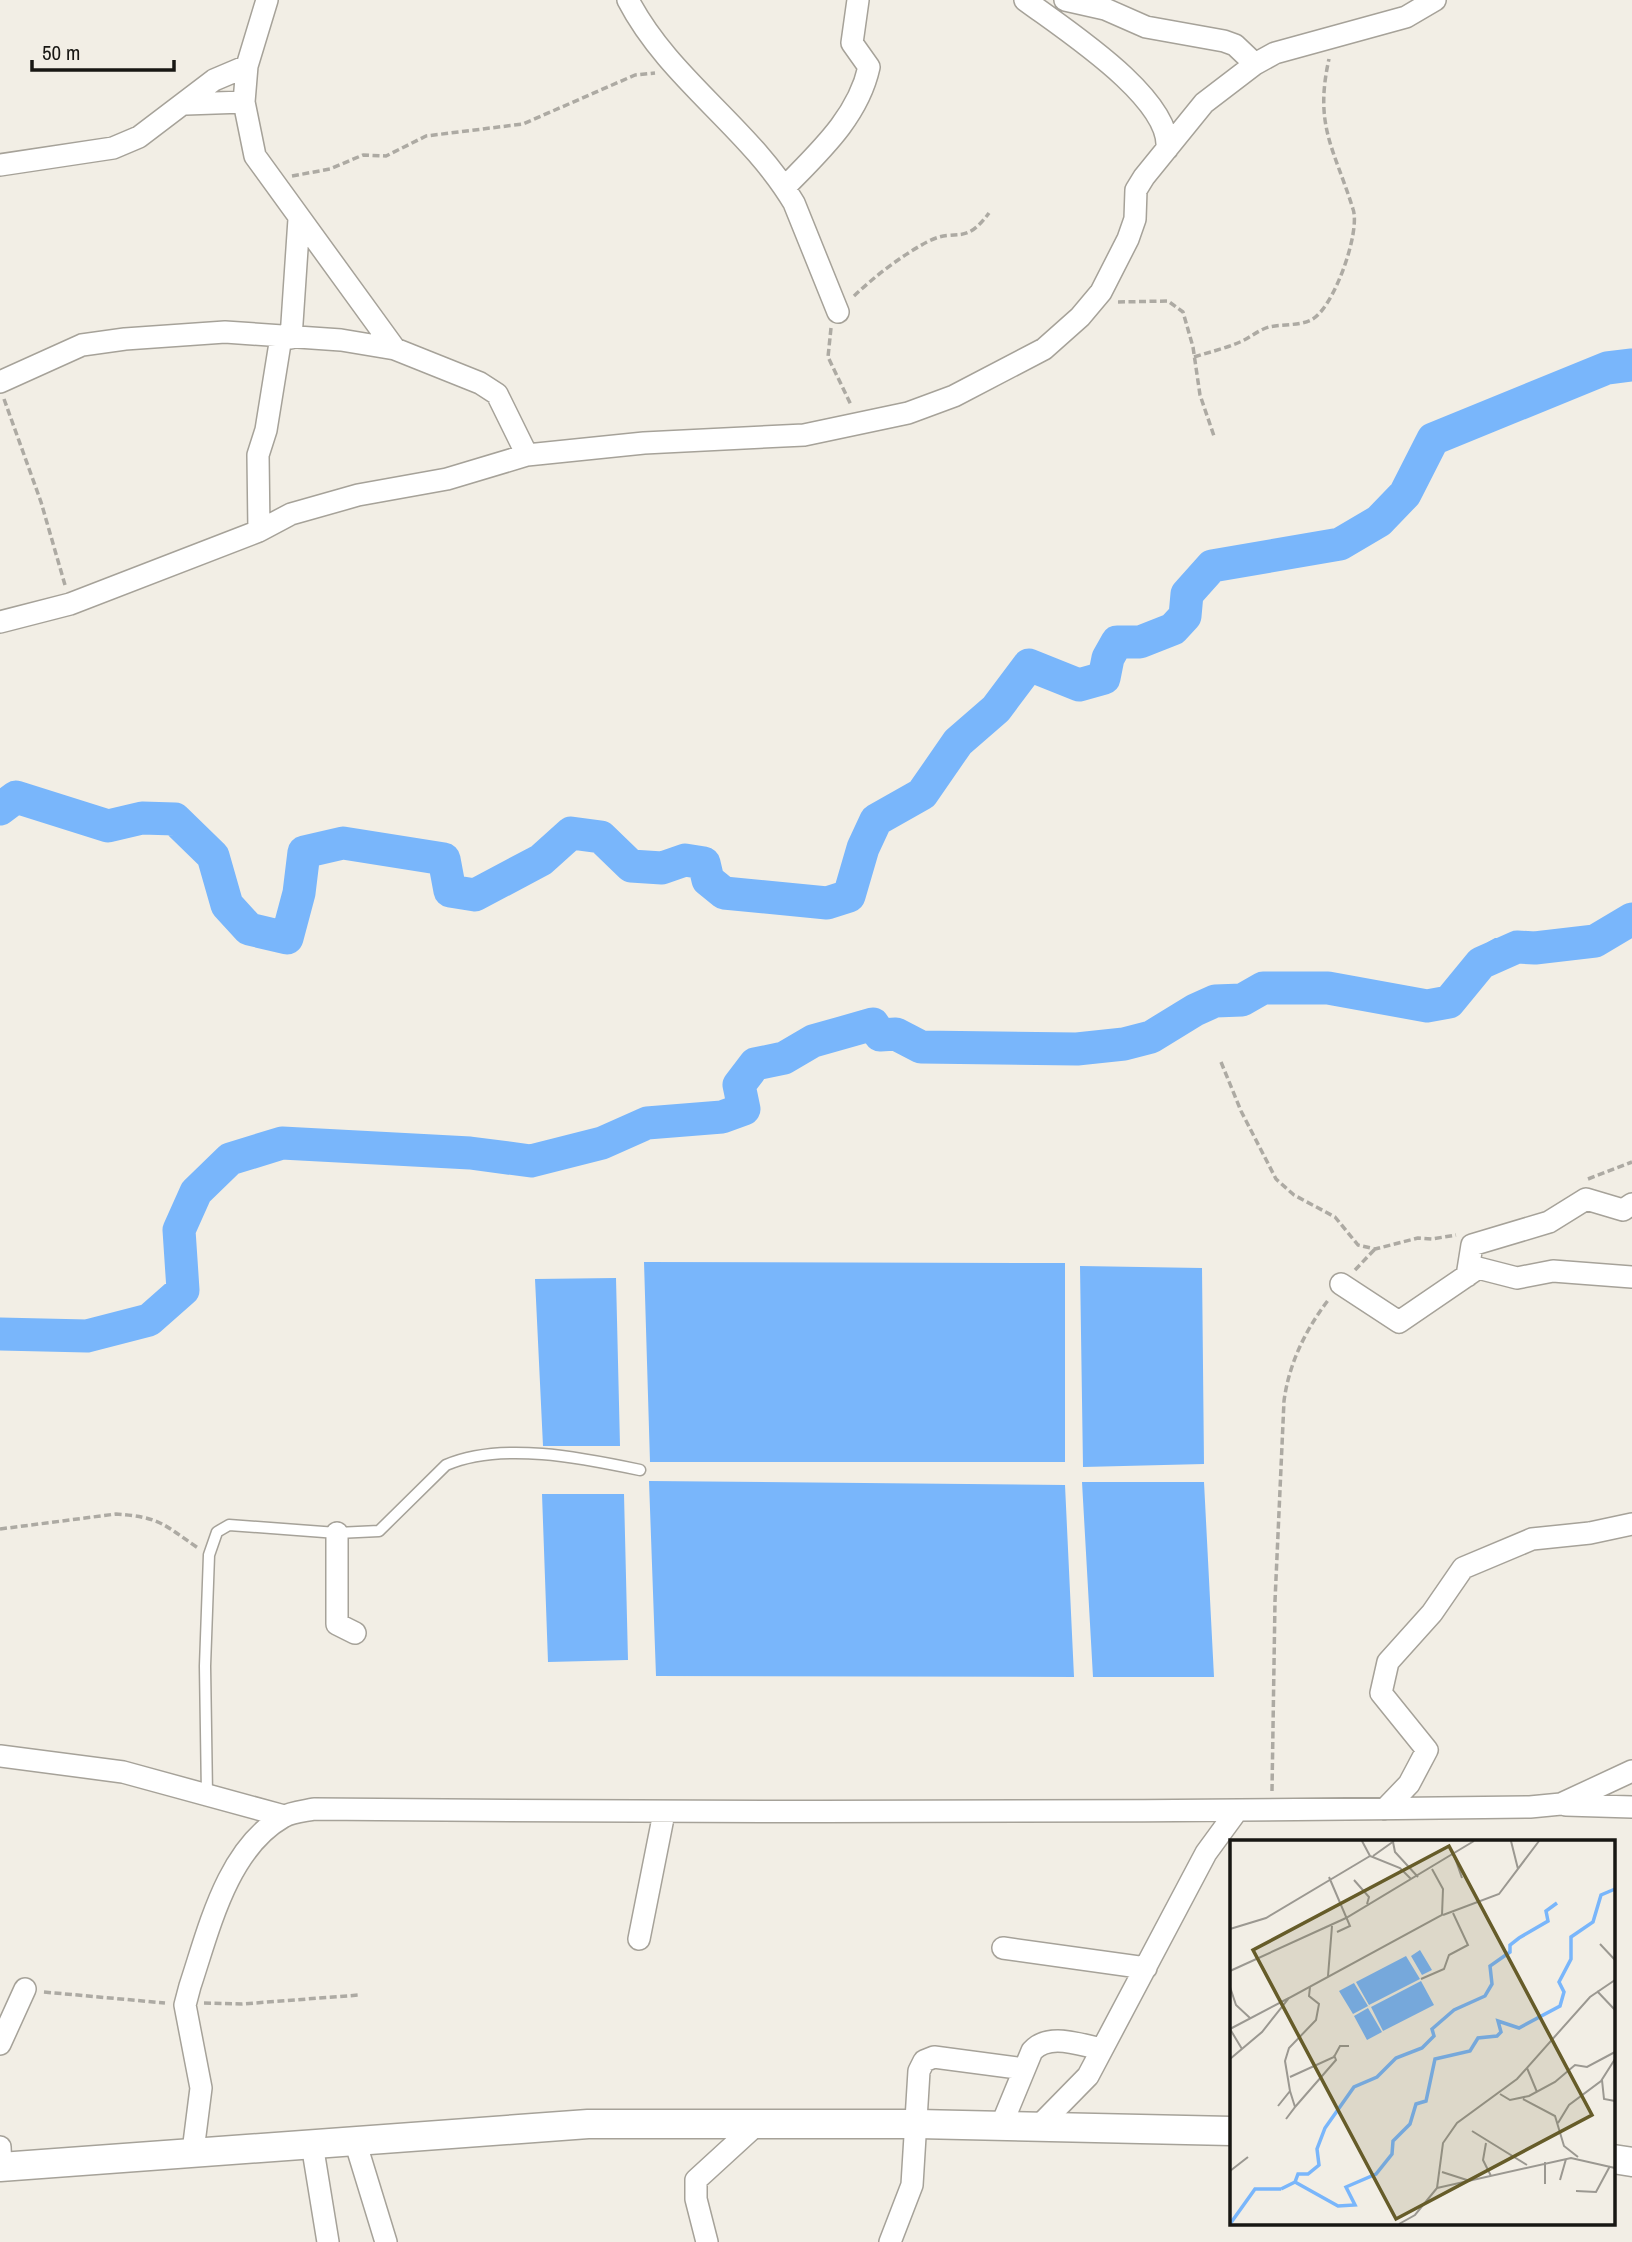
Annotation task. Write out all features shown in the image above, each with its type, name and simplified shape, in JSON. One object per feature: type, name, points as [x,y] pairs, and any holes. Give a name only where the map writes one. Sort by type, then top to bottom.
[{"type":"main road","points":[[0,2167],[588,2124],[918,2124],[1230,2131]]},
{"type":"main road","points":[[1614,2158],[1632,2162]]},
{"type":"street","points":[[267,0],[247,66],[244,102],[256,156],[395,349]]},
{"type":"street","points":[[628,0],[656,46],[741,134],[785,187],[838,312]]},
{"type":"street","points":[[785,187],[828,143],[865,86],[869,68],[852,43],[858,0]]},
{"type":"street","points":[[1025,0],[1144,94],[1163,122],[1168,138],[1167,149]]},
{"type":"street","points":[[1065,0],[1105,9],[1146,27],[1224,41],[1235,46],[1255,64]]},
{"type":"street","points":[[0,622],[70,604],[259,531],[291,514],[358,495],[447,479],[527,455],[644,443],[804,435],[908,414],[954,396],[1044,349],[1064,334],[1092,303],[1101,292],[1128,239],[1135,219],[1136,190],[1204,103],[1255,64],[1275,53],[1406,17],[1435,0]]},
{"type":"street","points":[[0,165],[113,148],[139,138],[214,80],[247,66]]},
{"type":"street","points":[[186,104],[244,102]]},
{"type":"street","points":[[259,531],[258,455],[286,338],[299,219]]},
{"type":"street","points":[[2,390],[82,345],[225,332],[341,340],[395,349],[450,369],[497,394],[527,455]]},
{"type":"street","points":[[1467,1276],[1472,1245],[1549,1222],[1586,1199],[1623,1210],[1632,1204]]},
{"type":"street","points":[[1341,1284],[1399,1322],[1478,1268],[1517,1279],[1553,1271],[1632,1278]]},
{"type":"street","points":[[1385,1809],[1409,1784],[1427,1750],[1381,1693],[1388,1662],[1432,1613],[1464,1567],[1532,1539],[1590,1533],[1632,1524]]},
{"type":"street","points":[[337,1533],[346,1578],[337,1624],[355,1633]]},
{"type":"street","points":[[0,1756],[123,1772],[285,1816]]},
{"type":"street","points":[[1561,1804],[1632,1771]]},
{"type":"street","points":[[193,2151],[201,2088],[186,2005],[194,1974],[233,1873],[255,1838],[285,1816],[314,1809],[664,1813],[1236,1812],[1561,1804],[1632,1807]]},
{"type":"street","points":[[1038,2127],[1080,2086],[1206,1853],[1236,1812]]},
{"type":"street","points":[[639,1939],[664,1813]]},
{"type":"street","points":[[1003,1948],[1146,1968]]},
{"type":"street","points":[[0,2044],[25,1989]]},
{"type":"street","points":[[1001,2126],[1032,2051],[1044,2041],[1102,2049]]},
{"type":"street","points":[[890,2242],[909,2197],[918,2124],[919,2071],[926,2059],[934,2057],[1024,2069]]},
{"type":"street","points":[[707,2242],[696,2199],[696,2180],[755,2126]]},
{"type":"street","points":[[355,2141],[386,2242]]},
{"type":"street","points":[[312,2144],[328,2242]]},
{"type":"street","points":[[0,2147],[0,2167]]},
{"type":"lane","points":[[207,1795],[205,1666],[209,1555],[217,1532],[229,1525],[337,1533],[379,1531],[446,1465],[458,1460],[490,1456],[568,1455],[640,1470]]},
{"type":"path","points":[[1194,357],[1239,343],[1268,327],[1311,321],[1318,316],[1342,273],[1356,225],[1354,211],[1332,156],[1323,117],[1323,86],[1335,36]]},
{"type":"path","points":[[272,180],[330,169],[363,155],[386,156],[426,136],[523,124],[635,75],[684,75]]},
{"type":"path","points":[[860,422],[828,357],[827,343],[838,312],[869,282],[930,241],[968,234],[989,213]]},
{"type":"path","points":[[1092,303],[1154,300],[1172,303],[1186,317],[1200,395],[1214,436]]},
{"type":"path","points":[[2,390],[41,502],[70,604]]},
{"type":"path","points":[[1221,1062],[1246,1124],[1276,1179],[1294,1195],[1335,1217],[1358,1245],[1375,1250]]},
{"type":"path","points":[[1588,1179],[1632,1162]]},
{"type":"path","points":[[1272,1810],[1275,1601],[1287,1379],[1316,1316],[1341,1284],[1375,1250],[1418,1238],[1432,1239],[1462,1233]]},
{"type":"path","points":[[0,1529],[116,1514],[134,1516],[161,1521],[209,1555]]},
{"type":"path","points":[[25,1989],[186,2005],[359,1995]]},
{"type":"water","points":[[1495,938],[1507,938],[1517,947],[1489,968],[1481,963],[1481,951]]},
{"type":"water","points":[[644,1262],[1065,1263],[1065,1462],[650,1462]]},
{"type":"water","points":[[1080,1266],[1202,1268],[1204,1464],[1083,1467]]},
{"type":"water","points":[[616,1278],[620,1446],[543,1446],[535,1279]]},
{"type":"water","points":[[649,1481],[1065,1485],[1074,1677],[656,1676]]},
{"type":"water","points":[[1082,1482],[1204,1482],[1214,1677],[1093,1677]]},
{"type":"water","points":[[542,1494],[624,1494],[628,1660],[548,1662]]},
{"type":"waterway","points":[[0,809],[16,797],[108,826],[142,818],[175,819],[213,856],[227,905],[249,929],[287,938],[299,893],[304,852],[343,843],[444,859],[450,891],[475,895],[541,860],[571,833],[601,837],[631,866],[662,868],[685,860],[704,863],[708,880],[724,893],[827,903],[849,896],[863,848],[876,820],[922,794],[958,742],[996,709],[1029,665],[1079,685],[1104,678],[1108,658],[1117,642],[1140,642],[1173,629],[1185,616],[1187,594],[1212,566],[1340,544],[1379,521],[1405,494],[1433,439],[1607,368],[1632,365]]},
{"type":"waterway","points":[[0,1334],[87,1336],[149,1320],[183,1290],[179,1230],[196,1192],[230,1159],[282,1143],[470,1153],[531,1161],[602,1143],[647,1123],[722,1117],[744,1109],[739,1085],[755,1064],[784,1058],[813,1041],[873,1024],[880,1035],[896,1034],[921,1047],[1077,1049],[1124,1044],[1151,1037],[1215,1001],[1242,1000],[1263,988],[1328,988],[1427,1006],[1449,1002],[1481,963],[1517,947],[1535,948],[1595,941],[1632,919]]}]
